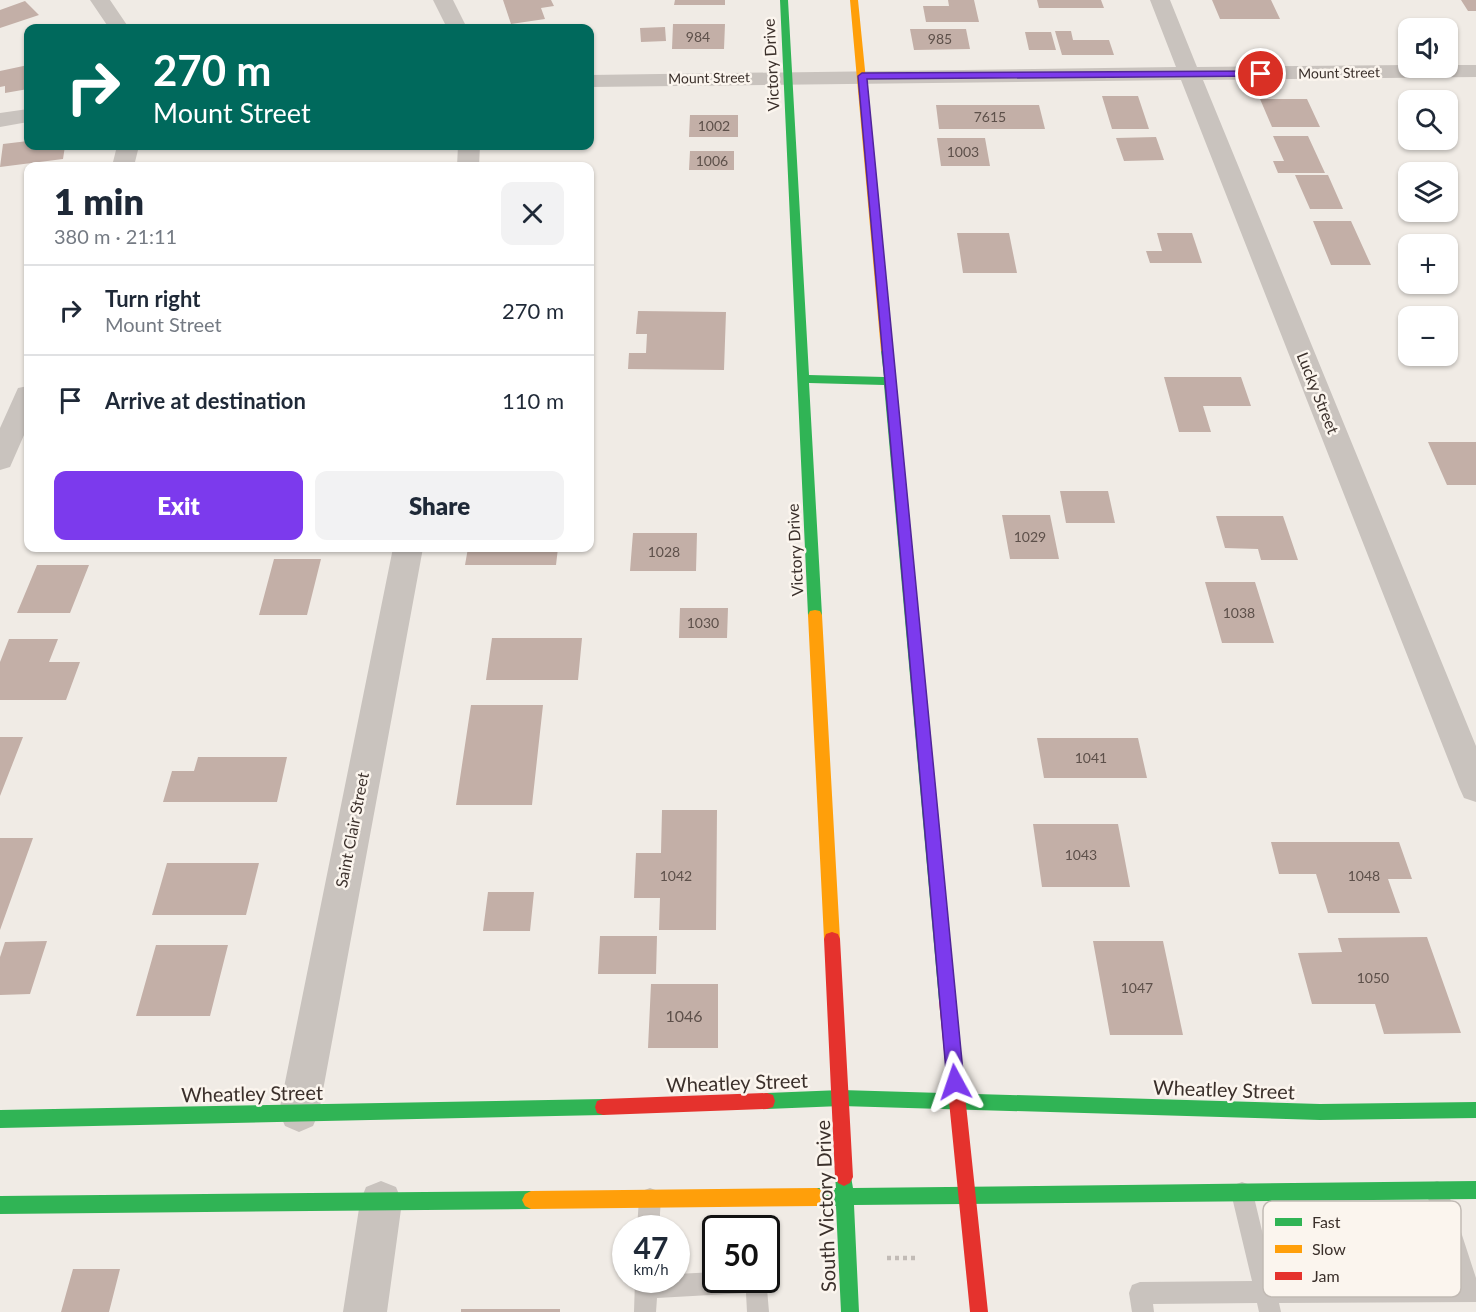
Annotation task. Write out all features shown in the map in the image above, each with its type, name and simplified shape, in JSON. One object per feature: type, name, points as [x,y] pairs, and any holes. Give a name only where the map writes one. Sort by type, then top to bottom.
[{"type":"main road","name":"Victory Drive","points":[[784,0],[841,1098]]},
{"type":"main road","points":[[854,0],[957,1102],[979,1312]]},
{"type":"main road","points":[[802,379],[891,381]]},
{"type":"main road","name":"Wheatley Street","points":[[0,1119],[569,1108],[841,1098],[1320,1112],[1476,1110]]},
{"type":"main road","name":"South Victory Drive","points":[[841,1098],[850,1312]]},
{"type":"main road","points":[[0,1204],[1476,1190]]},
{"type":"street","points":[[100,0],[116,24]]},
{"type":"street","points":[[443,0],[455,24]]},
{"type":"street","name":"Lucky Street","points":[[1160,0],[1476,787]]},
{"type":"street","name":"Mount Street","points":[[594,81],[862,76],[1476,71]]},
{"type":"street","points":[[0,120],[24,117]]},
{"type":"street","points":[[0,460],[24,404]]},
{"type":"street","name":"Saint Clair Street","points":[[298,1112],[407,552]]},
{"type":"street","points":[[365,1312],[381,1202]]},
{"type":"lane","points":[[1437,1190],[1441,1201]]},
{"type":"lane","points":[[1242,1193],[1263,1281]]},
{"type":"lane","points":[[649,1215],[650,1199]]},
{"type":"lane","points":[[1461,1259],[1472,1291]]},
{"type":"lane","points":[[690,1282],[757,1281],[758,1312]]},
{"type":"lane","points":[[645,1312],[646,1293]]},
{"type":"lane","points":[[1143,1312],[1140,1293],[1268,1302],[1361,1297]]},
{"type":"path","points":[[881,1258],[919,1258]]},
{"type":"building","points":[[503,0],[551,0],[554,6],[541,8],[545,19],[511,24]]},
{"type":"building","points":[[675,0],[725,0],[725,5],[674,5]]},
{"type":"building","points":[[948,0],[974,0],[979,22],[926,22],[923,6],[949,6]]},
{"type":"building","points":[[1037,0],[1101,0],[1104,8],[1039,8]]},
{"type":"building","points":[[1212,0],[1271,0],[1280,19],[1220,19]]},
{"type":"building","points":[[1461,0],[1476,0],[1476,11],[1468,11]]},
{"type":"building","points":[[25,1],[39,15],[0,28],[0,10]]},
{"type":"building","points":[[673,24],[725,24],[724,49],[672,49]]},
{"type":"building","points":[[665,27],[666,41],[641,42],[640,28]]},
{"type":"building","points":[[910,29],[966,29],[970,49],[914,50]]},
{"type":"building","points":[[1055,31],[1071,31],[1073,40],[1109,40],[1114,55],[1062,55]]},
{"type":"building","points":[[1025,32],[1051,32],[1056,50],[1029,50]]},
{"type":"building","points":[[24,66],[24,90],[5,93],[5,86],[0,87],[0,71]]},
{"type":"building","points":[[1102,96],[1138,96],[1149,129],[1112,129]]},
{"type":"building","points":[[1260,99],[1307,99],[1320,127],[1272,127]]},
{"type":"building","points":[[936,105],[1039,105],[1045,129],[939,129]]},
{"type":"building","points":[[690,115],[738,115],[738,137],[689,137]]},
{"type":"building","points":[[1273,136],[1308,136],[1325,173],[1278,173],[1273,161],[1284,161]]},
{"type":"building","points":[[1156,137],[1164,160],[1124,161],[1116,138]]},
{"type":"building","points":[[937,138],[985,138],[990,166],[941,166]]},
{"type":"building","points":[[24,141],[24,150],[64,150],[63,159],[24,162],[24,164],[0,167],[3,144]]},
{"type":"building","points":[[690,151],[734,151],[734,170],[689,170]]},
{"type":"building","points":[[1295,175],[1328,175],[1343,209],[1310,209]]},
{"type":"building","points":[[1313,221],[1351,221],[1371,265],[1331,265]]},
{"type":"building","points":[[957,233],[1009,233],[1017,273],[963,273]]},
{"type":"building","points":[[1157,233],[1192,233],[1202,263],[1150,263],[1146,251],[1162,251]]},
{"type":"building","points":[[638,311],[726,312],[724,370],[628,369],[629,353],[646,353],[647,334],[636,334]]},
{"type":"building","points":[[1164,377],[1241,377],[1251,406],[1203,406],[1211,432],[1179,432]]},
{"type":"building","points":[[1428,442],[1476,442],[1476,485],[1447,485]]},
{"type":"building","points":[[1060,491],[1108,491],[1115,523],[1066,523]]},
{"type":"building","points":[[1002,515],[1050,515],[1059,559],[1010,559]]},
{"type":"building","points":[[1216,516],[1283,516],[1298,560],[1261,560],[1258,549],[1225,548]]},
{"type":"building","points":[[633,533],[697,533],[696,571],[630,571]]},
{"type":"building","points":[[467,552],[558,552],[556,565],[465,565]]},
{"type":"building","points":[[274,559],[321,559],[307,615],[259,615]]},
{"type":"building","points":[[37,565],[89,565],[70,613],[17,613]]},
{"type":"building","points":[[1205,582],[1255,582],[1274,643],[1222,643]]},
{"type":"building","points":[[680,608],[728,608],[727,638],[679,638]]},
{"type":"building","points":[[492,638],[582,638],[578,680],[486,680]]},
{"type":"building","points":[[9,639],[58,639],[49,662],[80,662],[66,700],[0,700],[0,662]]},
{"type":"building","points":[[471,705],[543,705],[532,805],[456,805]]},
{"type":"building","points":[[0,737],[23,737],[0,796]]},
{"type":"building","points":[[1037,738],[1138,738],[1147,778],[1044,778]]},
{"type":"building","points":[[198,757],[287,757],[277,802],[163,802],[172,771],[194,771]]},
{"type":"building","points":[[662,810],[717,810],[716,930],[659,930],[660,898],[634,898],[636,853],[661,853]]},
{"type":"building","points":[[1033,824],[1118,824],[1130,887],[1042,887]]},
{"type":"building","points":[[0,838],[33,838],[0,930]]},
{"type":"building","points":[[1271,842],[1399,842],[1412,879],[1388,879],[1400,913],[1328,913],[1316,874],[1279,874]]},
{"type":"building","points":[[167,863],[259,863],[246,915],[152,915]]},
{"type":"building","points":[[488,892],[534,892],[530,931],[483,931]]},
{"type":"building","points":[[600,936],[657,936],[656,974],[598,974]]},
{"type":"building","points":[[1427,937],[1461,1033],[1384,1034],[1375,1004],[1312,1004],[1298,953],[1342,952],[1338,938]]},
{"type":"building","points":[[47,941],[30,994],[0,995],[0,957],[5,942]]},
{"type":"building","points":[[1093,941],[1163,941],[1183,1035],[1110,1035]]},
{"type":"building","points":[[156,945],[228,945],[210,1016],[136,1016]]},
{"type":"building","points":[[651,984],[718,984],[718,1048],[648,1048]]},
{"type":"building","points":[[73,1269],[120,1269],[109,1312],[61,1312]]},
{"type":"building","points":[[461,1309],[560,1309],[560,1312],[461,1312]]},
{"type":"traffic: fast","points":[[784,0],[815,615]]},
{"type":"traffic: fast","points":[[887,351],[947,1001]]},
{"type":"traffic: fast","points":[[802,379],[891,381]]},
{"type":"traffic: fast","points":[[767,1101],[841,1098],[1320,1112],[1476,1110]]},
{"type":"traffic: fast","points":[[0,1119],[603,1107]]},
{"type":"traffic: fast","points":[[844,1177],[850,1312]]},
{"type":"traffic: fast","points":[[817,1197],[1476,1190]]},
{"type":"traffic: fast","points":[[0,1205],[531,1200]]},
{"type":"traffic: slow","points":[[854,0],[887,351]]},
{"type":"traffic: slow","points":[[815,615],[832,939]]},
{"type":"traffic: slow","points":[[531,1200],[817,1197]]},
{"type":"traffic: jam","points":[[832,939],[844,1177]]},
{"type":"traffic: jam","points":[[947,1001],[979,1312]]},
{"type":"traffic: jam","points":[[603,1107],[767,1101]]},
{"type":"route","points":[[955,1082],[862,76],[1261,74]]}]
